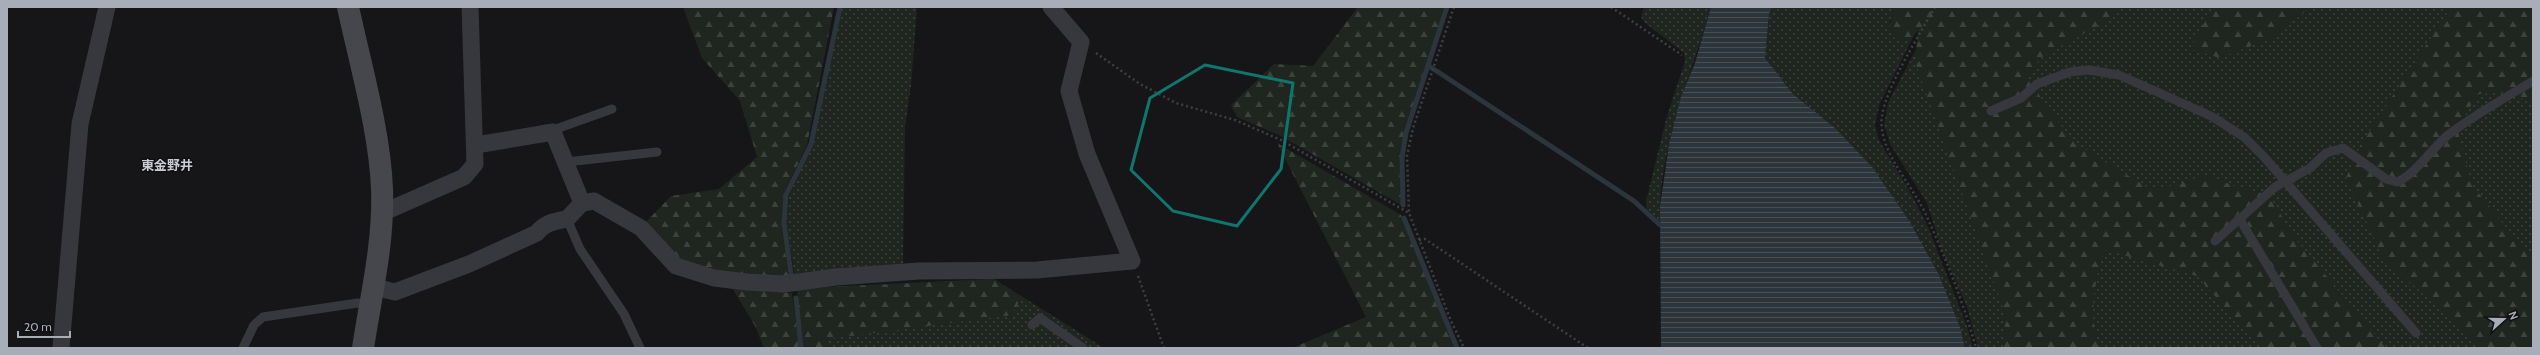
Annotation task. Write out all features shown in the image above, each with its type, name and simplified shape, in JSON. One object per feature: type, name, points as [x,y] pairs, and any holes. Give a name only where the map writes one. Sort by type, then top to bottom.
[{"type":"street","points":[[62,348],[80,124],[87,84],[107,7]]},
{"type":"street","points":[[348,7],[377,147],[382,188],[381,244],[363,348]]},
{"type":"street","points":[[382,214],[464,177],[475,164],[476,145],[470,7]]},
{"type":"street","points":[[372,295],[395,292],[469,264],[537,233],[541,228],[551,223],[567,220],[582,203],[594,201],[642,228],[676,266],[714,278],[748,282],[784,284],[836,277],[919,271],[1036,270],[1132,261],[1087,154],[1068,91],[1081,42],[1051,7]]},
{"type":"street","points":[[476,145],[554,132],[582,203]]},
{"type":"lane","points":[[1991,111],[2022,98],[2037,84],[2070,72],[2089,70],[2119,75],[2211,116],[2244,137],[2286,182],[2416,333]]},
{"type":"lane","points":[[2215,241],[2260,197],[2310,168],[2326,154],[2343,148],[2386,179],[2397,182],[2407,178],[2428,153],[2449,134],[2533,81]]},
{"type":"lane","points":[[554,132],[556,129],[612,109]]},
{"type":"lane","points":[[566,162],[657,152]]},
{"type":"lane","points":[[2239,218],[2318,348]]},
{"type":"lane","points":[[567,220],[580,249],[624,314],[640,348]]},
{"type":"lane","points":[[244,348],[254,325],[263,317],[358,303],[372,295]]},
{"type":"lane","points":[[1032,325],[1040,318],[1084,348]]},
{"type":"path","points":[[1454,7],[1414,128],[1407,156],[1409,213],[1451,321],[1464,348]]},
{"type":"path","points":[[1611,7],[1682,55]]},
{"type":"path","points":[[1935,7],[1895,82],[1882,116],[1882,136],[1889,154],[1914,190],[1927,216],[1967,318],[1976,348]]},
{"type":"path","points":[[1081,42],[1140,84],[1176,102],[1235,120],[1281,140],[1409,213]]},
{"type":"path","points":[[1419,240],[1425,240],[1588,348]]},
{"type":"path","points":[[1132,261],[1164,348]]},
{"type":"highlighted area","points":[[1205,65],[1293,83],[1281,169],[1237,226],[1173,211],[1131,170],[1150,98]]},
{"type":"green space","points":[[683,7],[834,7],[807,145],[785,191],[782,230],[789,277],[740,276],[681,262],[644,224],[671,196],[719,189],[757,157],[740,101],[702,58]]},
{"type":"green space","points":[[839,7],[917,7],[911,86],[905,126],[903,267],[795,277],[786,226],[789,196],[814,136]]},
{"type":"green space","points":[[1358,7],[1446,7],[1401,149],[1401,205],[1279,135],[1237,117],[1231,105],[1274,64],[1313,66]]},
{"type":"green space","points":[[1644,7],[1711,7],[1677,113],[1670,140],[1664,167],[1660,222],[1647,209],[1646,201],[1667,116],[1685,61],[1684,53],[1644,22],[1641,17]]},
{"type":"green space","points":[[1772,7],[1897,7],[1889,22],[1904,42],[1913,37],[1880,103],[1875,125],[1879,140],[1913,197],[1928,227],[1967,326],[1973,348],[1965,348],[1960,327],[1939,275],[1910,222],[1835,128],[1793,94],[1765,58],[1769,14]]},
{"type":"green space","points":[[1897,7],[2124,7],[2106,21],[2042,57],[2026,77],[2073,142],[2153,191],[2206,175],[2237,187],[2269,195],[2294,237],[2386,348],[2262,348],[2197,276],[2105,250],[2095,286],[2093,311],[2099,348],[2004,348],[2005,313],[1915,62],[1918,30],[1913,37],[1905,42],[1893,37],[1890,33],[1890,23]]},
{"type":"green space","points":[[1938,7],[2533,7],[2533,348],[1978,348],[1967,307],[1942,250],[1927,203],[1890,144],[1884,125],[1888,103]]},
{"type":"green space","points":[[2213,7],[2310,7],[2277,36],[2220,58],[2190,49]]},
{"type":"green space","points":[[2451,7],[2533,7],[2533,107],[2514,94],[2501,92],[2478,94],[2457,128],[2472,185],[2533,261],[2533,348],[2483,348],[2383,258],[2346,178],[2361,144]]},
{"type":"green space","points":[[1277,143],[1401,215],[1454,348],[1292,348],[1366,317]]},
{"type":"green space","points":[[994,279],[1104,348],[828,348],[824,287]]},
{"type":"green space","points":[[994,279],[1022,297],[1012,315],[828,339],[828,348],[802,348],[797,289]]},
{"type":"green space","points":[[731,286],[792,293],[799,348],[764,348],[755,326]]},
{"type":"shaded area","points":[[1711,7],[1772,7],[1769,14],[1765,58],[1793,94],[1835,128],[1872,167],[1910,222],[1939,275],[1960,327],[1965,348],[1661,348],[1660,207],[1669,144],[1681,97],[1695,63]]},
{"type":"waterway","points":[[791,274],[784,224],[786,195],[811,144],[840,7]]},
{"type":"waterway","points":[[1403,205],[1402,158],[1406,133],[1447,7]]},
{"type":"waterway","points":[[1429,66],[1634,201],[1660,225]]},
{"type":"waterway","points":[[1404,218],[1457,348]]},
{"type":"waterway","points":[[796,298],[801,348]]},
{"type":"district","name":"東金野井","points":[[167,165]]}]
